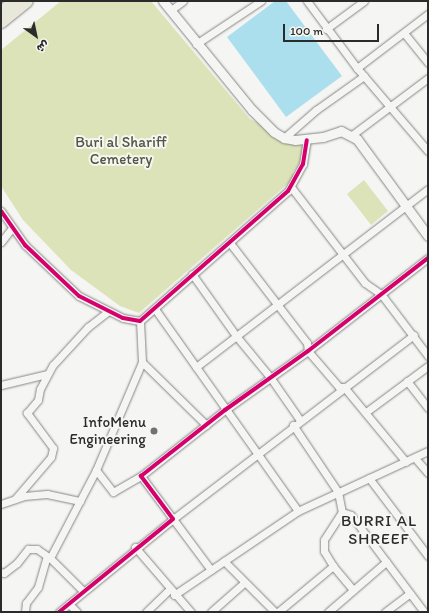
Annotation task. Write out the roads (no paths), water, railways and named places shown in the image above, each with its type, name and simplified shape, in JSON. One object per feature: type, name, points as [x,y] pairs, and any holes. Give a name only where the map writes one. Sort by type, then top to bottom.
[{"type":"main road","points":[[2,8],[13,1]]},
{"type":"main road","points":[[1,22],[27,1]]},
{"type":"main road","points":[[163,1],[196,44],[262,122],[284,138],[307,140],[341,132],[352,135],[428,236]]},
{"type":"main road","points":[[323,137],[350,140],[364,158],[374,163]]},
{"type":"street","points":[[171,10],[183,1]]},
{"type":"street","points":[[196,44],[261,1]]},
{"type":"street","points":[[307,1],[326,29],[357,68],[428,151]]},
{"type":"street","points":[[326,29],[364,1]]},
{"type":"street","points":[[357,68],[428,14]]},
{"type":"street","points":[[404,33],[428,62]]},
{"type":"street","points":[[284,138],[316,110],[364,76]]},
{"type":"street","points":[[352,135],[427,82]]},
{"type":"street","points":[[140,321],[192,274],[230,243],[291,187],[297,179],[305,158],[307,140]]},
{"type":"street","points":[[291,187],[364,283],[381,294],[414,335],[428,356]]},
{"type":"street","points":[[196,368],[428,189]]},
{"type":"street","points":[[1,211],[12,228],[48,270],[79,296],[107,312],[123,318],[140,321]]},
{"type":"street","points":[[1,242],[12,228]]},
{"type":"street","points":[[230,243],[279,304],[307,343],[308,351],[339,387],[344,387],[406,462]]},
{"type":"street","points":[[96,470],[113,492],[141,476],[225,410],[308,351],[428,258]]},
{"type":"street","points":[[192,274],[237,337],[270,377],[300,420]]},
{"type":"street","points":[[154,309],[298,511]]},
{"type":"street","points":[[15,499],[51,457],[51,444],[27,413],[38,400],[47,374],[88,327],[107,312]]},
{"type":"street","points":[[25,612],[26,603],[38,586],[49,557],[96,470],[142,362],[140,321]]},
{"type":"street","points":[[59,612],[82,590],[135,547],[293,425],[414,335]]},
{"type":"street","points":[[142,362],[206,425]]},
{"type":"street","points":[[366,412],[428,366]]},
{"type":"street","points":[[1,385],[47,374]]},
{"type":"street","points":[[407,381],[428,408]]},
{"type":"street","points":[[293,425],[338,492],[342,512],[324,540],[324,550],[333,566],[353,590]]},
{"type":"street","points":[[146,612],[172,592],[211,570],[298,511],[428,451]]},
{"type":"street","points":[[415,458],[428,472]]},
{"type":"street","points":[[141,476],[211,570]]},
{"type":"street","points":[[369,478],[428,556]]},
{"type":"street","points":[[1,504],[15,499],[47,494],[80,501]]},
{"type":"street","points":[[342,512],[351,515],[424,612]]},
{"type":"street","points":[[135,547],[172,592],[191,612]]},
{"type":"street","points":[[1,572],[4,573],[17,563],[28,549],[37,549],[49,557],[82,590]]},
{"type":"street","points":[[224,561],[275,612]]},
{"type":"street","points":[[328,612],[386,562]]},
{"type":"street","points":[[278,612],[333,566]]},
{"type":"street","points":[[211,612],[245,582]]},
{"type":"street","points":[[385,612],[410,593]]},
{"type":"street","points":[[69,604],[77,612]]},
{"type":"water","points":[[275,1],[286,1],[342,76],[286,117],[227,37]]},
{"type":"place","name":"InfoMenu Engineering","points":[[154,431]]},
{"type":"district","name":"BURRI AL SHREEF","points":[[379,530]]},
{"type":"park label","name":"Buri al Shariff Cemetery","points":[[121,150]]}]
